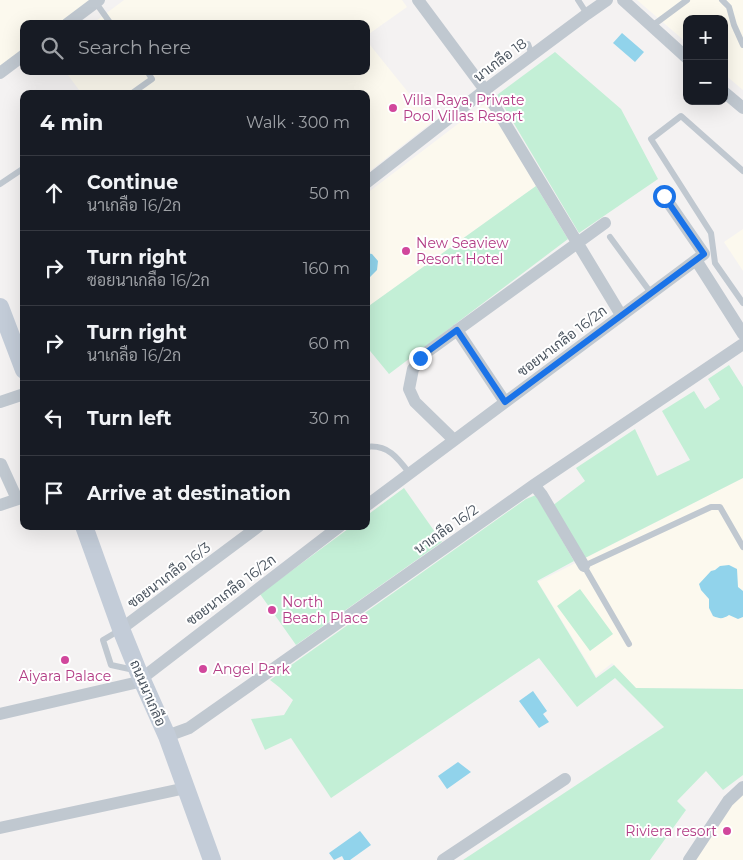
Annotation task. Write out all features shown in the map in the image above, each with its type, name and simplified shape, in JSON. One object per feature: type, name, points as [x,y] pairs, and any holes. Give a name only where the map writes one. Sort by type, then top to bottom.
[{"type":"street","points":[[418,0],[485,90],[621,315]]},
{"type":"street","name":"นาเกลือ 18","points":[[370,180],[485,90],[530,49],[607,0]]},
{"type":"street","points":[[622,0],[683,55]]},
{"type":"street","points":[[72,20],[98,1]]},
{"type":"street","points":[[0,73],[20,59]]},
{"type":"street","points":[[728,95],[743,108]]},
{"type":"street","points":[[664,196],[743,334]]},
{"type":"street","points":[[454,440],[415,402],[409,389],[412,369],[427,352],[604,223]]},
{"type":"street","name":"ซอยนาเกลือ 16/2ก","points":[[370,503],[700,257]]},
{"type":"street","points":[[0,307],[20,360]]},
{"type":"street","points":[[457,330],[505,402]]},
{"type":"street","name":"นาเกลือ 16/2","points":[[166,736],[189,728],[534,485],[743,344]]},
{"type":"street","points":[[0,402],[20,395]]},
{"type":"street","points":[[0,465],[20,498],[0,505]]},
{"type":"street","points":[[534,485],[542,495],[584,566]]},
{"type":"street","name":"ถนนนาเกลือ","points":[[85,530],[121,629],[186,788],[210,859]]},
{"type":"street","name":"ซอยนาเกลือ 16/3","points":[[121,629],[254,530]]},
{"type":"street","name":"ซอยนาเกลือ 16/2ก","points":[[141,677],[335,530]]},
{"type":"street","points":[[0,714],[141,677]]},
{"type":"street","points":[[443,860],[565,779]]},
{"type":"street","points":[[688,860],[728,801],[743,787]]},
{"type":"street","points":[[0,828],[186,788]]},
{"type":"lane","points":[[578,0],[587,14]]},
{"type":"lane","points":[[651,27],[687,0]]},
{"type":"lane","points":[[722,0],[729,7],[734,25],[743,45]]},
{"type":"lane","points":[[98,1],[109,20]]},
{"type":"lane","points":[[137,90],[152,79],[150,75]]},
{"type":"lane","points":[[743,171],[681,116],[652,139],[712,233],[715,263],[743,303]]},
{"type":"lane","points":[[0,184],[20,171]]},
{"type":"lane","points":[[610,237],[651,293]]},
{"type":"lane","points":[[370,447],[381,448],[392,453],[410,474]]},
{"type":"lane","points":[[629,644],[584,566],[711,507],[720,507],[743,547]]},
{"type":"shaded area","points":[[0,0],[92,0],[64,20],[20,20],[20,53],[0,67]]},
{"type":"shaded area","points":[[124,0],[402,0],[407,7],[370,33],[370,20],[97,20]]},
{"type":"shaded area","points":[[637,0],[743,0],[743,90],[728,77],[728,15],[683,15],[683,40]]},
{"type":"shaded area","points":[[370,45],[432,122],[370,171],[370,90],[79,90],[68,75],[370,75]]},
{"type":"shaded area","name":"New Seaview Resort Hotel","points":[[488,101],[536,186],[370,305],[370,191]]},
{"type":"shaded area","points":[[743,229],[743,271],[724,242]]},
{"type":"shaded area","points":[[743,478],[743,689],[636,688],[612,663],[596,676],[538,582]]},
{"type":"shaded area","name":"Riviera resort","points":[[743,793],[743,860],[693,860],[731,803]]},
{"type":"green space","points":[[555,52],[621,109],[658,179],[579,233],[497,95]]},
{"type":"green space","points":[[536,186],[568,239],[389,374],[370,351],[370,305]]},
{"type":"green space","points":[[729,365],[743,387],[743,478],[583,559],[552,506],[585,481],[576,468],[635,429],[657,476],[690,460],[662,411],[694,391],[705,409],[720,399],[708,379]]},
{"type":"green space","points":[[404,488],[442,542],[296,645],[260,594],[347,530],[370,530],[370,513]]},
{"type":"green space","points":[[536,495],[574,561],[537,581],[596,678],[614,665],[636,688],[743,689],[743,775],[723,790],[706,771],[677,801],[686,810],[650,860],[463,860],[664,727],[615,678],[577,707],[539,658],[331,798],[291,738],[265,750],[251,719],[284,715],[293,700],[270,680],[526,499]]},
{"type":"green space","points":[[580,589],[613,634],[590,651],[557,606]]},
{"type":"water","points":[[622,33],[644,52],[635,62],[613,43]]},
{"type":"water","points":[[370,254],[378,261],[377,270],[370,277]]},
{"type":"water","points":[[729,565],[737,569],[738,587],[743,591],[743,617],[738,619],[729,615],[721,618],[713,616],[709,608],[709,599],[701,590],[699,584],[711,571],[720,566]]},
{"type":"water","points":[[533,691],[547,711],[543,714],[549,722],[539,728],[519,701]]},
{"type":"water","points":[[458,762],[471,772],[447,789],[438,776]]},
{"type":"water","points":[[360,831],[371,845],[350,860],[344,860],[342,856],[334,860],[329,853]]},
{"type":"place","name":"Villa Raya, Private Pool Villas Resort","points":[[393,108]]},
{"type":"place","name":"New Seaview Resort Hotel","points":[[406,251]]},
{"type":"place","name":"North Beach Place","points":[[272,610]]},
{"type":"place","name":"Aiyara Palace","points":[[65,660]]},
{"type":"place","name":"Angel Park","points":[[203,669]]},
{"type":"place","name":"Riviera resort","points":[[727,831]]},
{"type":"route","points":[[420,358],[457,330],[505,402],[704,254],[664,196]]}]
